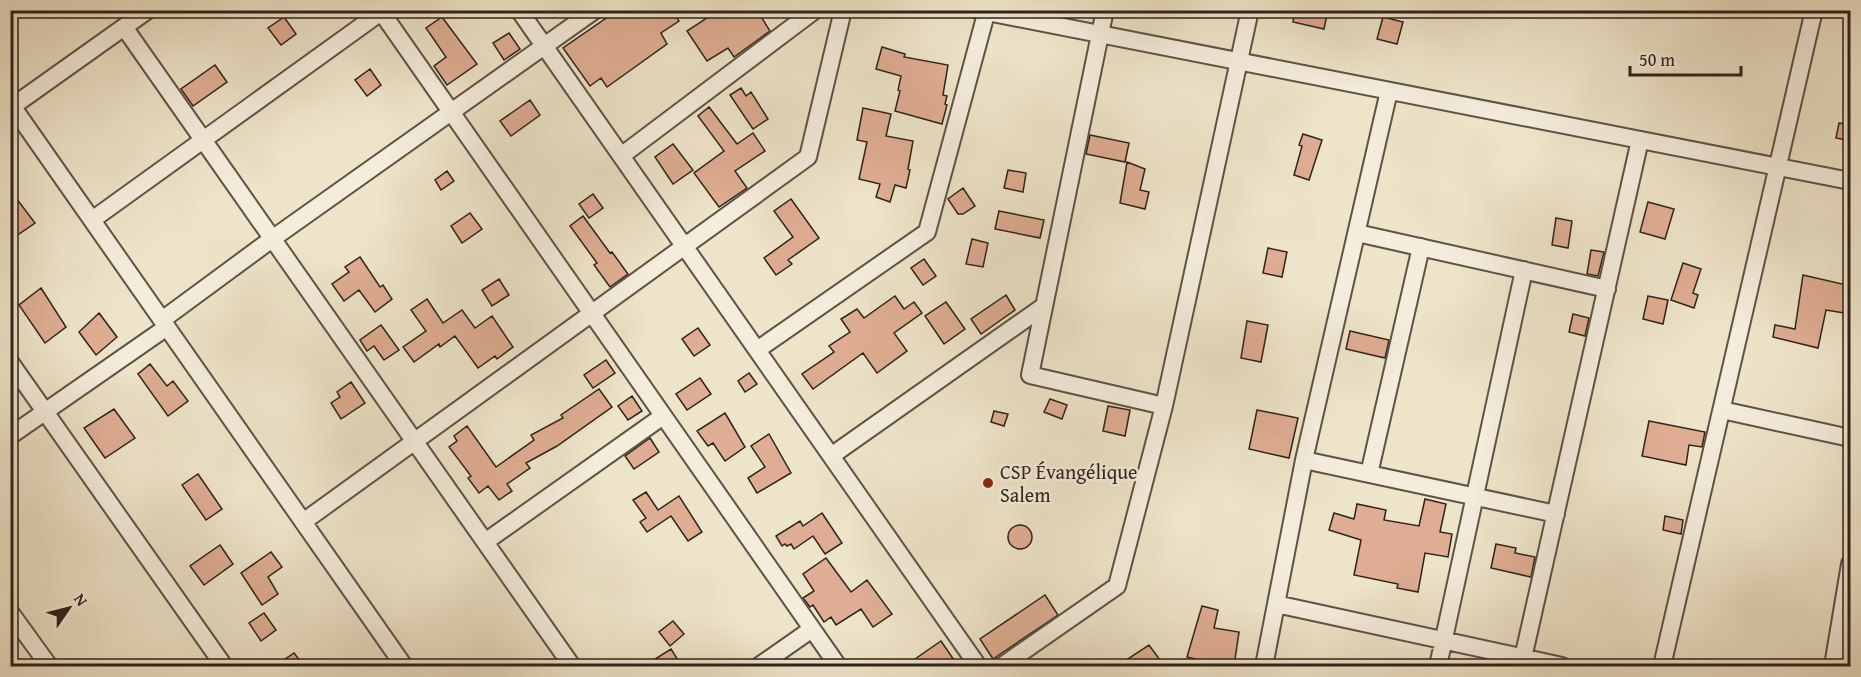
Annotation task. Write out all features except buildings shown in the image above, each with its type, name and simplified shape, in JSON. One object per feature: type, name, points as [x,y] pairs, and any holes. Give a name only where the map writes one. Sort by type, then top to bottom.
[{"type":"street","points":[[148,10],[12,105],[404,666]]},
{"type":"street","points":[[519,10],[978,666]]},
{"type":"street","points":[[10,436],[164,323],[272,239],[595,10]]},
{"type":"street","points":[[621,156],[815,10]]},
{"type":"street","points":[[303,522],[808,157],[843,10]]},
{"type":"street","points":[[1105,10],[1030,375],[1164,406]]},
{"type":"street","points":[[1002,666],[1117,586],[1164,406],[1250,10]]},
{"type":"street","points":[[1662,666],[1814,10]]},
{"type":"street","points":[[92,220],[380,11],[838,666]]},
{"type":"street","points":[[757,350],[927,232],[984,11],[1851,181]]},
{"type":"street","points":[[124,27],[572,666]]},
{"type":"street","points":[[1264,666],[1304,460],[1389,91]]},
{"type":"street","points":[[1523,658],[1640,140]]},
{"type":"street","points":[[1357,233],[1606,289]]},
{"type":"street","points":[[1370,474],[1421,247]]},
{"type":"street","points":[[1438,666],[1524,270]]},
{"type":"street","points":[[831,456],[1044,306]]},
{"type":"street","points":[[10,362],[224,666]]},
{"type":"street","points":[[1722,410],[1851,438]]},
{"type":"street","points":[[484,542],[663,416]]},
{"type":"street","points":[[1304,460],[1556,514]]},
{"type":"street","points":[[1833,666],[1851,564]]},
{"type":"street","points":[[1276,604],[1562,666]]},
{"type":"street","points":[[10,612],[49,666]]},
{"type":"street","points":[[759,666],[812,629]]},
{"type":"place","name":"CSP Évangélique Salem","points":[[988,483]]}]
